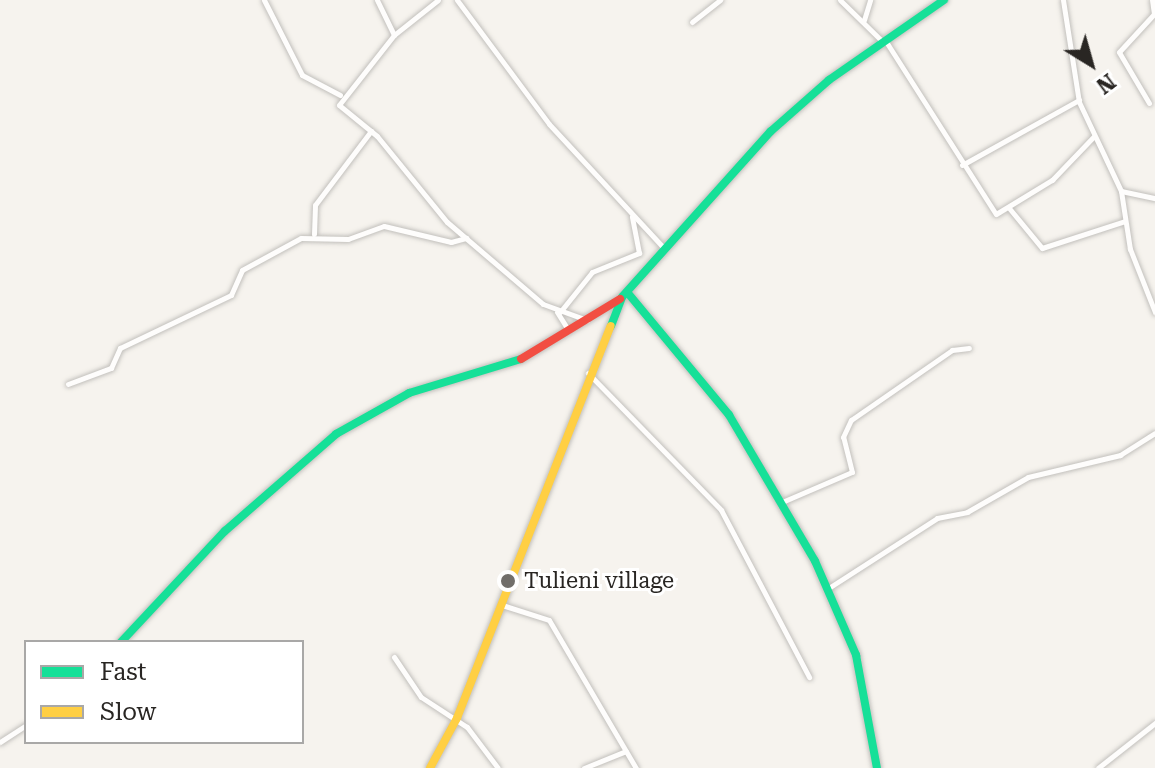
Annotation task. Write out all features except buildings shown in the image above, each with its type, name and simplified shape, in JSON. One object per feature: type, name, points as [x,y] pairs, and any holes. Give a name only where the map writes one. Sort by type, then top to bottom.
[{"type":"street","points":[[264,0],[302,75],[340,95]]},
{"type":"street","points":[[377,0],[394,35]]},
{"type":"street","points":[[438,0],[394,35],[340,95],[339,105],[371,131],[418,193],[466,238],[558,312],[570,333]]},
{"type":"street","points":[[457,0],[549,124],[663,247]]},
{"type":"street","points":[[692,22],[711,2],[720,0]]},
{"type":"street","points":[[840,0],[883,40],[995,213],[1009,208],[1072,164],[1094,136]]},
{"type":"street","points":[[864,20],[870,0]]},
{"type":"street","points":[[123,640],[225,531],[336,434],[409,393],[482,376],[570,333],[624,294],[663,247],[771,131],[883,40],[944,0]]},
{"type":"street","points":[[1063,0],[1079,100],[1121,191],[1125,221],[1155,312]]},
{"type":"street","points":[[1149,103],[1119,52],[1155,15],[1152,0]]},
{"type":"street","points":[[962,165],[1079,100]]},
{"type":"street","points":[[314,235],[315,205],[371,131]]},
{"type":"street","points":[[1121,191],[1155,198]]},
{"type":"street","points":[[1009,208],[1042,248],[1125,221]]},
{"type":"street","points":[[558,312],[592,272],[639,253],[631,216]]},
{"type":"street","points":[[68,384],[115,366],[120,348],[231,295],[249,264],[314,235],[348,239],[391,226],[451,242],[466,238]]},
{"type":"street","points":[[430,768],[457,718],[588,373],[624,294]]},
{"type":"street","points":[[624,294],[701,376],[782,502],[827,589],[856,655],[877,768]]},
{"type":"street","points":[[558,312],[588,321]]},
{"type":"street","points":[[782,502],[852,472],[843,437],[851,420],[952,350],[969,348]]},
{"type":"street","points":[[588,373],[721,510],[809,677]]},
{"type":"street","points":[[827,589],[937,518],[967,512],[1028,477],[1120,455],[1155,433]]},
{"type":"street","points":[[502,605],[549,620],[636,768]]},
{"type":"street","points":[[394,657],[421,697],[457,718],[498,768]]},
{"type":"street","points":[[1098,768],[1155,723]]},
{"type":"street","points":[[0,742],[24,726]]},
{"type":"street","points":[[584,768],[626,751]]},
{"type":"traffic: fast","points":[[611,326],[622,297],[771,131],[829,80],[944,0]]},
{"type":"traffic: fast","points":[[627,292],[729,415],[815,561],[856,655],[877,768]]},
{"type":"traffic: fast","points":[[123,640],[225,531],[336,434],[409,393],[521,359]]},
{"type":"traffic: slow","points":[[430,768],[457,718],[611,326]]},
{"type":"traffic: jam","points":[[521,359],[620,299]]},
{"type":"place","name":"Tulieni village","points":[[508,581]]}]
